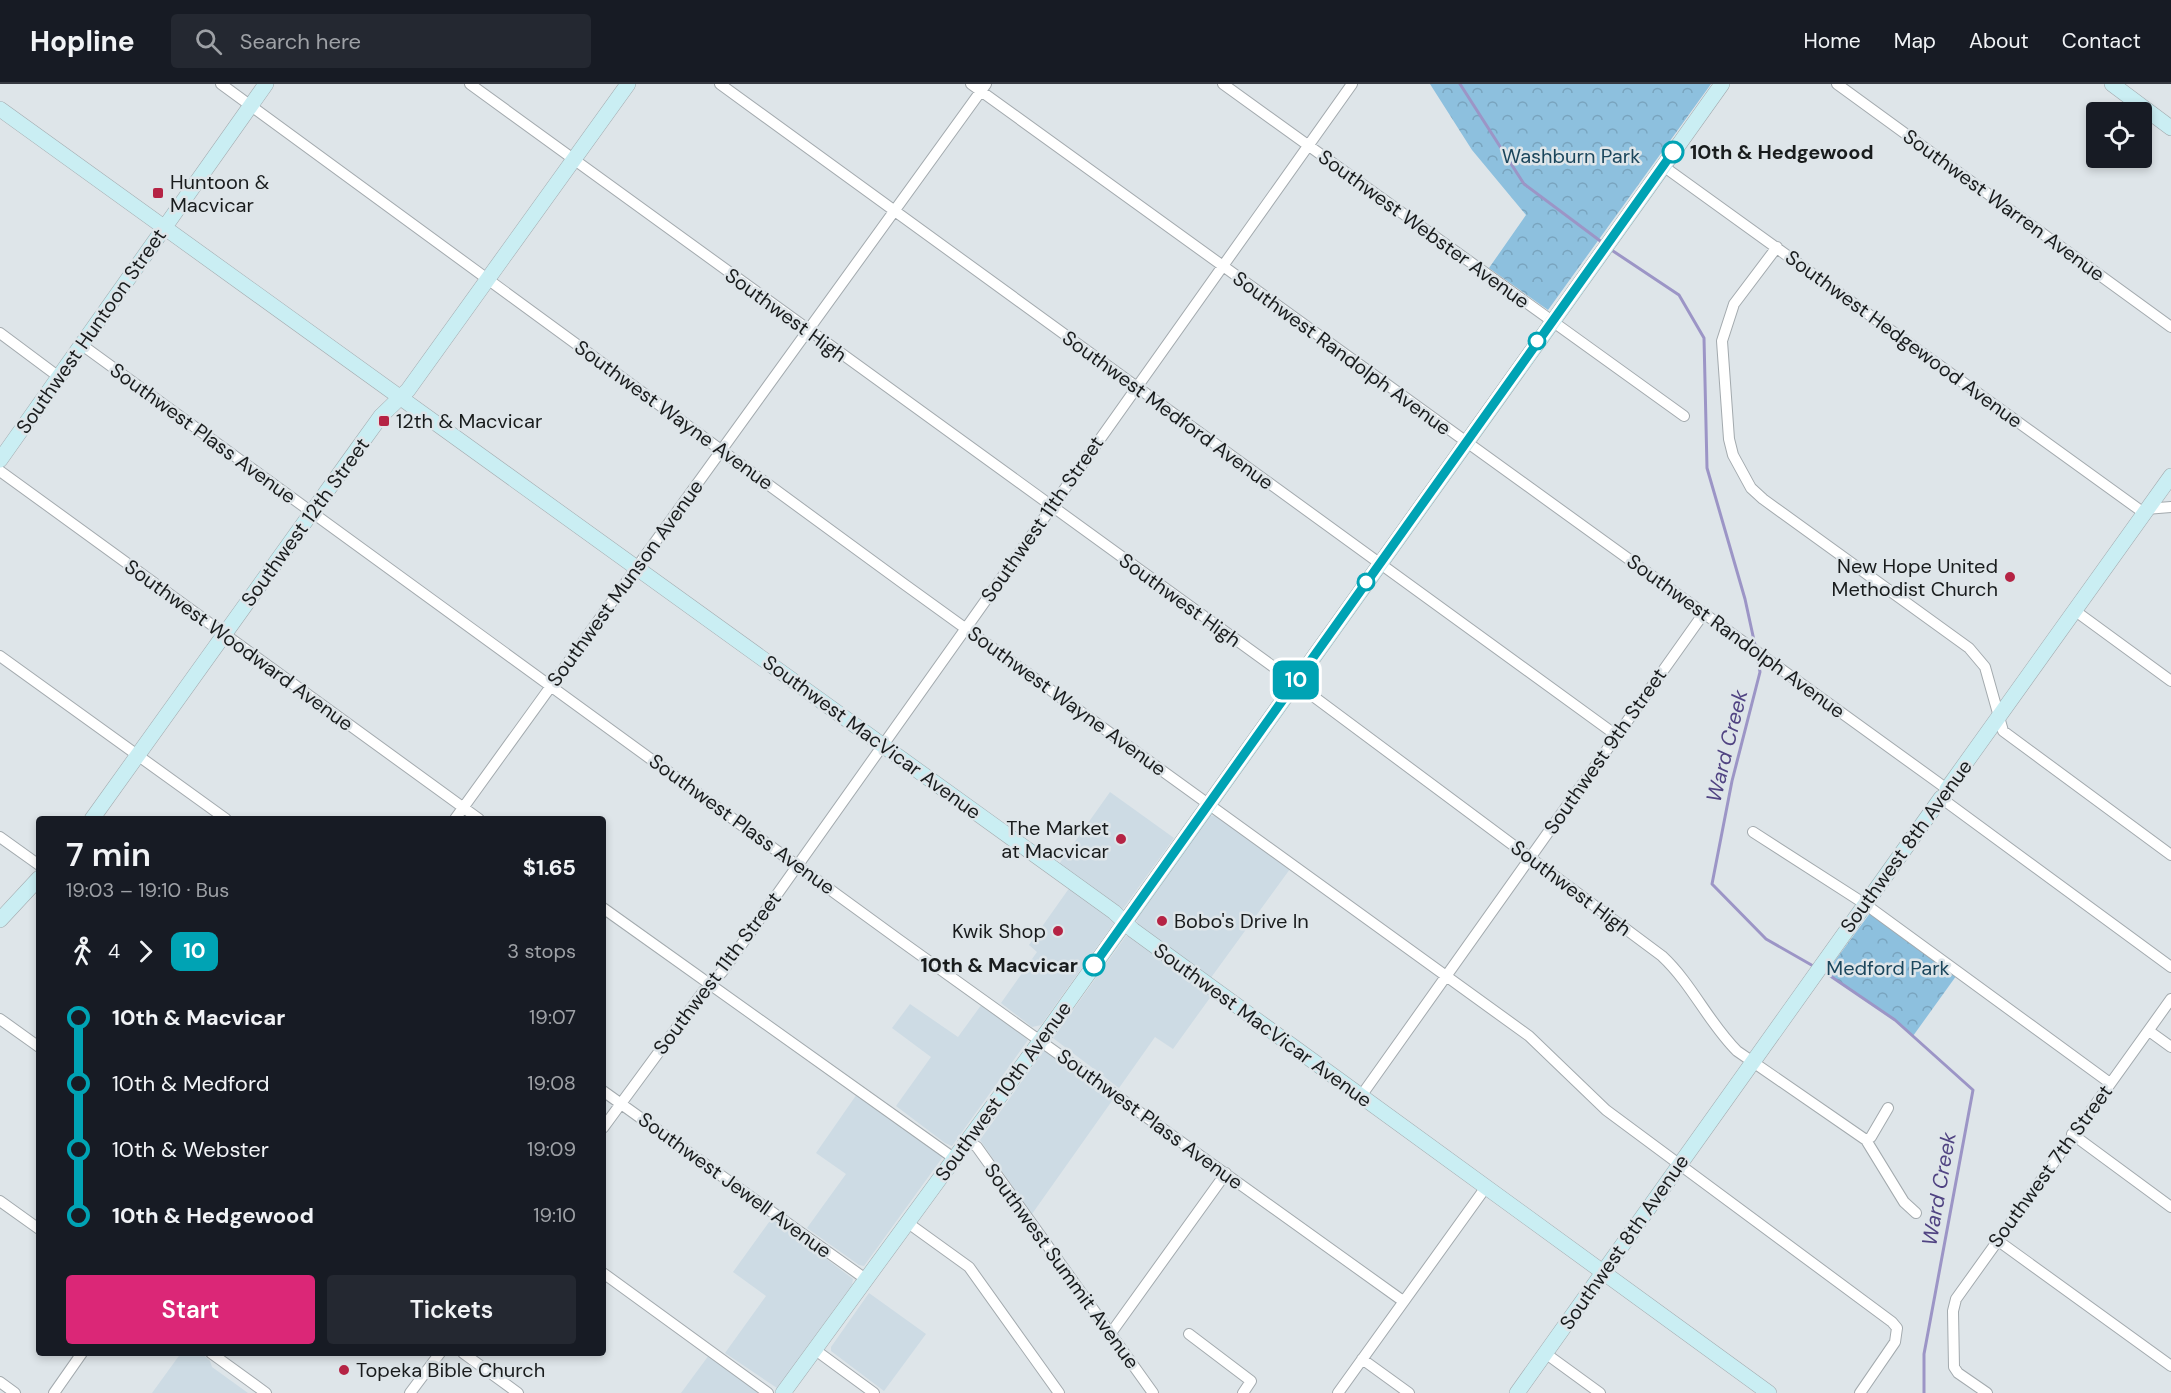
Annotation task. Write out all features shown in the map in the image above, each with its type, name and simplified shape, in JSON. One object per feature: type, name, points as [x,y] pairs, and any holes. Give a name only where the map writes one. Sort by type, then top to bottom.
[{"type":"street","name":"Southwest Wayne Avenue","points":[[221,84],[965,628],[1529,1036],[1599,1104],[1892,1322],[1898,1334],[1895,1342],[1860,1393]]},
{"type":"street","name":"Southwest Huntoon Street","points":[[0,460],[266,84]]},
{"type":"street","name":"Southwest High","points":[[470,84],[1294,684],[1662,956],[1685,980],[1725,1040],[1752,1062],[1866,1140]]},
{"type":"street","name":"Southwest 12th Street","points":[[94,816],[381,416],[401,396],[628,84]]},
{"type":"street","name":"Southwest Medford Avenue","points":[[720,84],[1616,735]]},
{"type":"street","name":"Southwest Randolph Avenue","points":[[971,84],[983,88],[1222,267],[1778,666],[2171,967]]},
{"type":"street","name":"Southwest Webster Avenue","points":[[1223,84],[1684,416]]},
{"type":"street","name":"Southwest 11th Street","points":[[606,1124],[722,972],[1352,84]]},
{"type":"street","name":"Southwest 10th Avenue","points":[[783,1393],[1041,1040],[1722,84]]},
{"type":"street","name":"Southwest Warren Avenue","points":[[1837,84],[2171,327]]},
{"type":"street","points":[[2112,84],[2171,128]]},
{"type":"street","name":"Southwest Munson Avenue","points":[[457,816],[635,566],[723,449],[983,88]]},
{"type":"street","name":"Southwest MacVicar Avenue","points":[[0,108],[883,745],[1765,1392]]},
{"type":"street","name":"Southwest Hedgewood Avenue","points":[[1663,166],[2145,511]]},
{"type":"street","points":[[1777,247],[1734,304],[1722,341],[1729,439],[1733,455],[1747,482],[1763,499],[1978,657],[1985,667],[1997,719],[2003,731],[2171,855]]},
{"type":"street","points":[[0,333],[59,377]]},
{"type":"street","name":"Southwest Plass Avenue","points":[[82,345],[1402,1301]]},
{"type":"street","name":"Southwest Woodward Avenue","points":[[0,471],[475,816]]},
{"type":"street","name":"Southwest 8th Avenue","points":[[1517,1393],[2171,476]]},
{"type":"street","points":[[2145,511],[2171,507]]},
{"type":"street","points":[[2074,610],[2171,681]]},
{"type":"street","name":"Southwest 9th Street","points":[[1361,1096],[1704,613]]},
{"type":"street","points":[[0,656],[222,816]]},
{"type":"street","points":[[1753,832],[1865,904],[2110,1083]]},
{"type":"street","points":[[0,837],[36,863]]},
{"type":"street","points":[[0,920],[36,881]]},
{"type":"street","points":[[606,910],[955,1159]]},
{"type":"street","name":"Southwest 7th Street","points":[[1987,1393],[1955,1370],[1953,1341],[1956,1299],[2072,1134],[2171,999]]},
{"type":"street","points":[[0,1019],[36,1045]]},
{"type":"street","points":[[2149,1031],[2171,1047]]},
{"type":"street","name":"Southwest Jewell Avenue","points":[[606,1093],[867,1280]]},
{"type":"street","points":[[1888,1107],[1871,1137],[1866,1140],[1904,1202],[1916,1213]]},
{"type":"street","points":[[2072,1134],[2171,1207]]},
{"type":"street","name":"Southwest Summit Avenue","points":[[968,1141],[977,1147],[1011,1192],[1153,1393]]},
{"type":"street","points":[[1111,1334],[1226,1173]]},
{"type":"street","points":[[1338,1393],[1486,1187]]},
{"type":"street","points":[[0,1201],[36,1227]]},
{"type":"street","points":[[908,1223],[969,1267],[1059,1393]]},
{"type":"street","points":[[1997,1240],[2171,1366]]},
{"type":"street","points":[[606,1275],[768,1393]]},
{"type":"street","points":[[1189,1334],[1251,1381],[1243,1393]]},
{"type":"street","points":[[814,1349],[874,1393]]},
{"type":"street","points":[[1545,1353],[1600,1393]]},
{"type":"street","points":[[54,1393],[80,1356]]},
{"type":"street","points":[[215,1356],[266,1393]]},
{"type":"street","points":[[410,1393],[438,1356]]},
{"type":"street","points":[[466,1356],[518,1393]]},
{"type":"street","points":[[1362,1359],[1409,1393]]},
{"type":"street","points":[[0,1382],[15,1393]]},
{"type":"shaded area","points":[[1110,792],[1174,838],[1123,909],[1059,864]]},
{"type":"shaded area","points":[[1218,815],[1290,869],[1210,979],[1139,926],[1136,920],[1209,816]]},
{"type":"shaded area","points":[[1070,887],[1113,919],[1114,923],[1041,1025],[1032,1027],[1001,1003],[1037,952],[1029,945]]},
{"type":"shaded area","points":[[1126,936],[1132,936],[1212,995],[1173,1049],[1155,1037],[1119,1088],[1053,1038]]},
{"type":"shaded area","points":[[910,1004],[958,1037],[982,1004],[1028,1040],[952,1146],[896,1106],[931,1057],[892,1028]]},
{"type":"shaded area","points":[[1045,1049],[1114,1098],[1032,1214],[980,1140]]},
{"type":"shaded area","points":[[857,1094],[942,1158],[864,1266],[859,1265],[807,1228],[846,1174],[816,1153]]},
{"type":"shaded area","points":[[772,1218],[853,1279],[852,1285],[777,1388],[725,1353],[766,1296],[733,1272]]},
{"type":"shaded area","points":[[869,1293],[926,1334],[884,1391],[831,1351],[831,1347]]},
{"type":"shaded area","points":[[709,1355],[761,1393],[681,1393]]},
{"type":"shaded area","points":[[179,1356],[204,1356],[212,1367],[248,1393],[152,1393]]},
{"type":"green space","name":"Washburn Park","points":[[1430,84],[1711,84],[1548,310],[1489,268],[1526,215],[1472,150]]},
{"type":"green space","name":"Medford Park","points":[[1873,909],[1959,972],[1913,1036],[1895,1020],[1826,973]]},
{"type":"waterway","name":"Ward Creek","points":[[1460,84],[1524,184],[1603,243]]},
{"type":"waterway","name":"Ward Creek","points":[[1610,249],[1679,295],[1704,338],[1707,468],[1745,599],[1755,645]]},
{"type":"waterway","name":"Ward Creek","points":[[1757,655],[1760,672],[1732,781],[1712,884],[1766,939],[1815,967]]},
{"type":"waterway","name":"Ward Creek","points":[[1823,971],[1895,1020],[1973,1090],[1924,1354],[1924,1393]]},
{"type":"bus line","name":"10","points":[[1094,965],[1673,152]]},
{"type":"place","name":"10th & Hedgewood","points":[[1673,152]]},
{"type":"place","name":"Huntoon & Macvicar","points":[[158,193]]},
{"type":"place","name":"12th & Macvicar","points":[[384,421]]},
{"type":"place","name":"New Hope United Methodist Church","points":[[2010,577]]},
{"type":"place","name":"The Market at Macvicar","points":[[1121,839]]},
{"type":"place","name":"Bobo's Drive In","points":[[1162,921]]},
{"type":"place","name":"Kwik Shop","points":[[1058,931]]},
{"type":"place","name":"10th & Macvicar","points":[[1094,965]]},
{"type":"place","name":"Topeka Bible Church","points":[[344,1370]]}]
